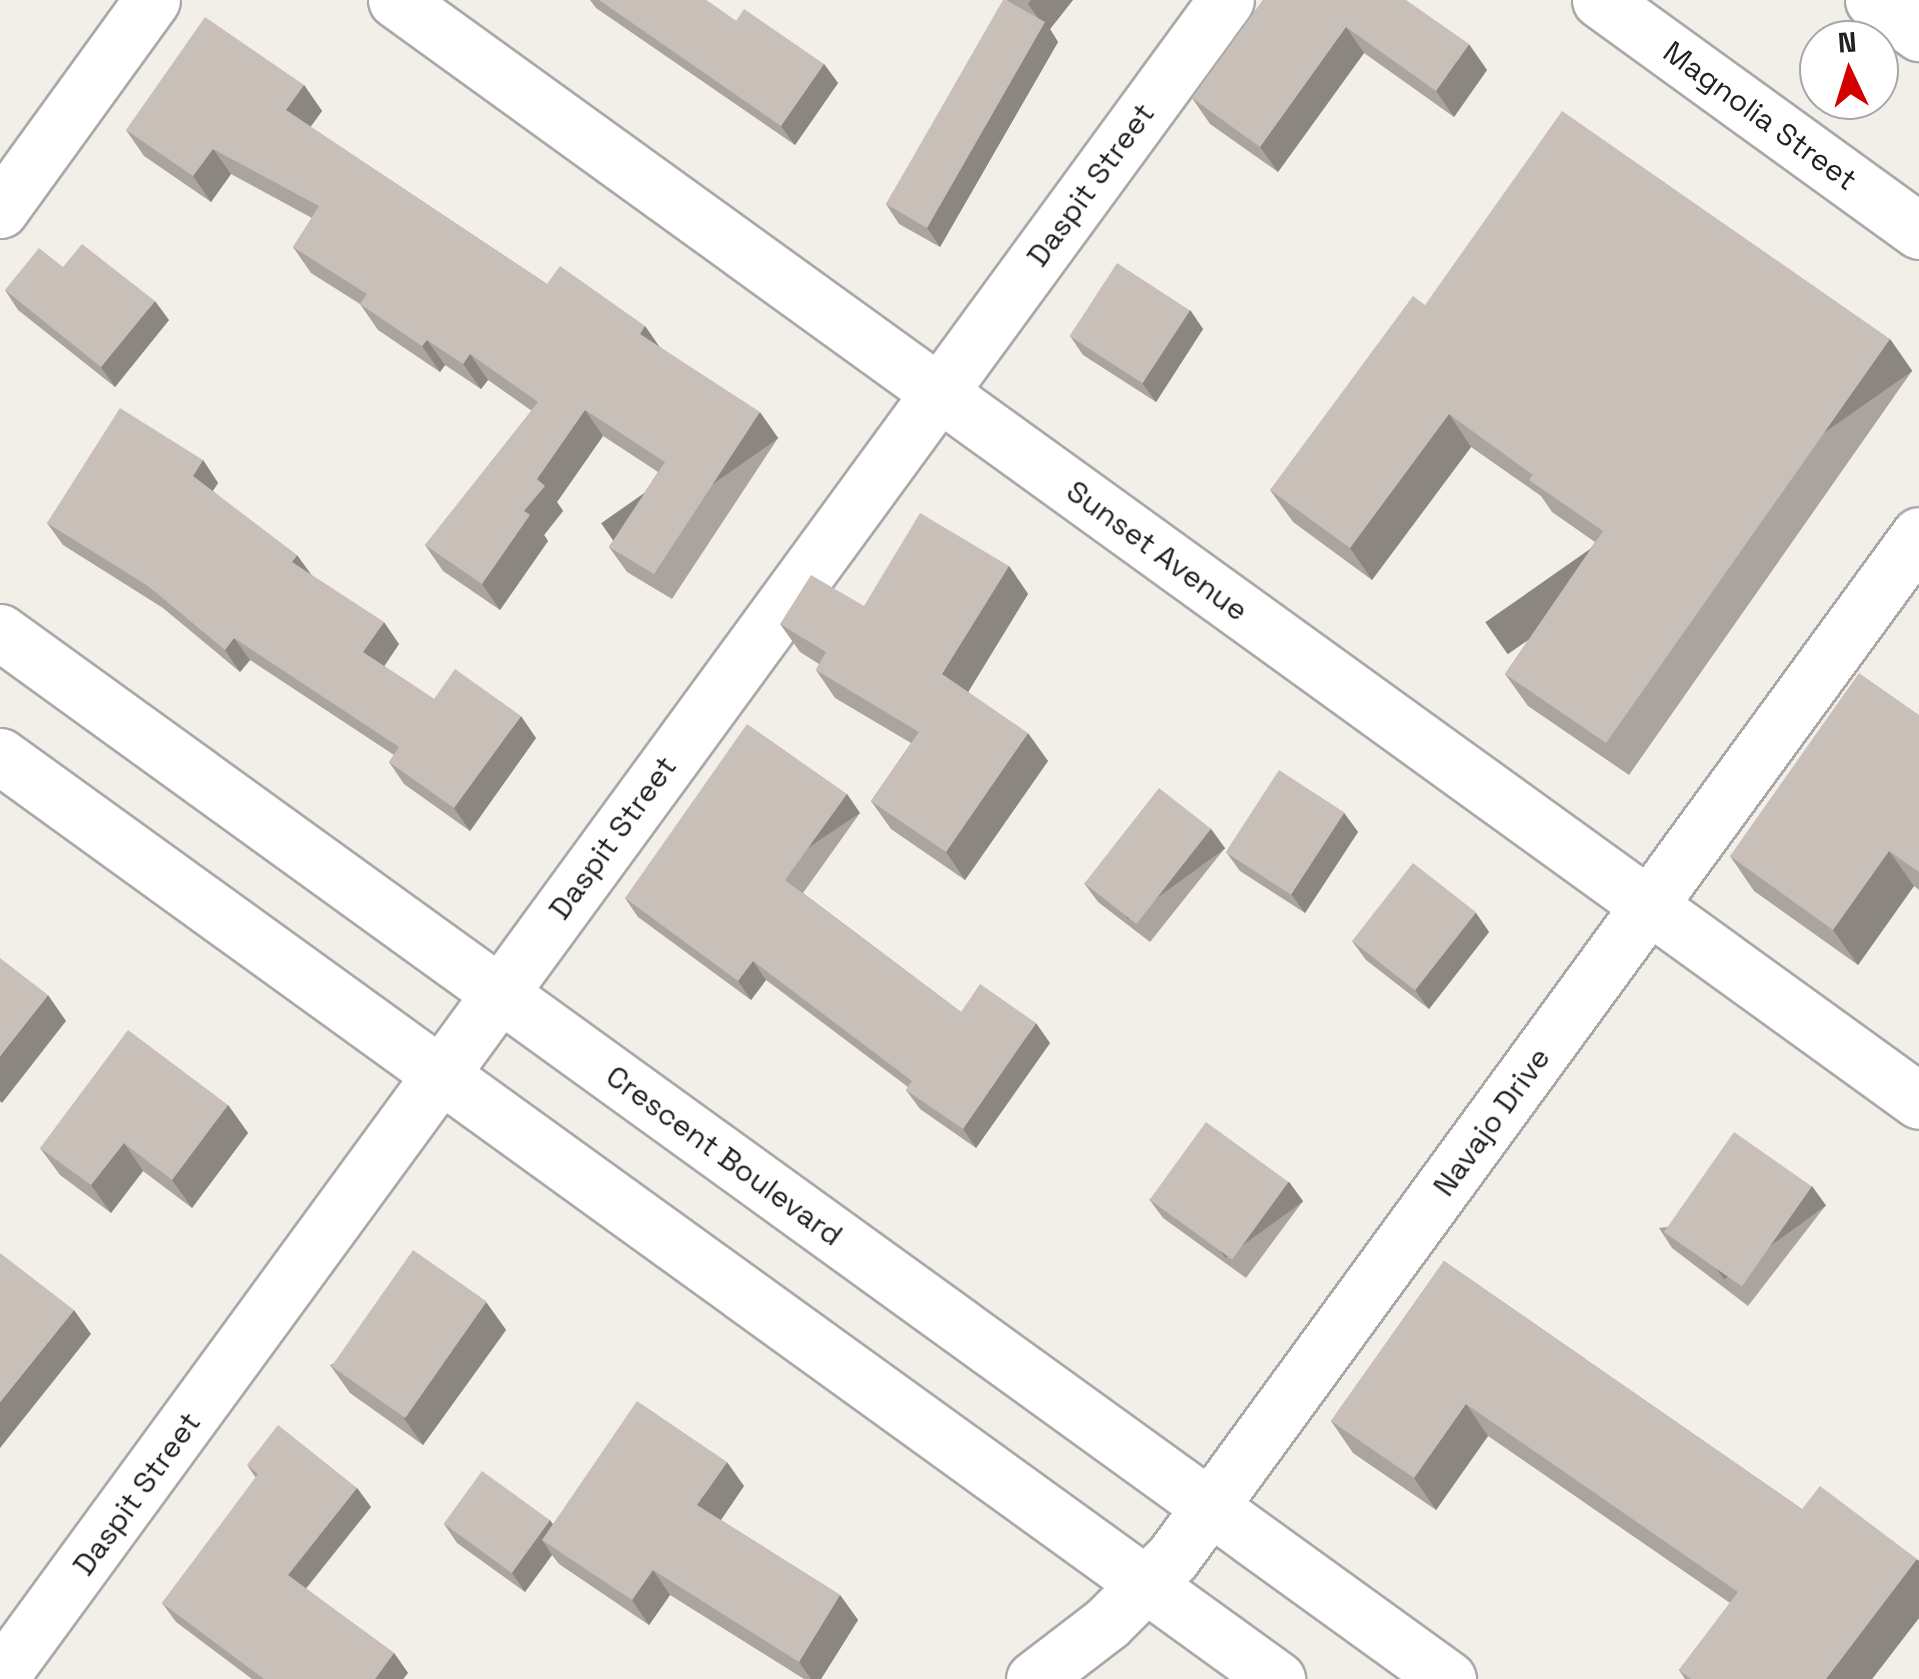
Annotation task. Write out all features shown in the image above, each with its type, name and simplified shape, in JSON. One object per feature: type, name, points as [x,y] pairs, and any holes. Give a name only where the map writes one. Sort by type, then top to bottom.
[{"type":"street","points":[[0,210],[152,0]]},
{"type":"street","name":"Sunset Avenue","points":[[396,0],[1919,1101]]},
{"type":"street","name":"Daspit Street","points":[[1,1678],[1226,0]]},
{"type":"street","name":"Magnolia Street","points":[[1600,0],[1919,231]]},
{"type":"street","points":[[1873,0],[1919,33]]},
{"type":"street","name":"Navajo Drive","points":[[1034,1679],[1146,1584],[1208,1510],[1919,535]]},
{"type":"street","name":"Crescent Boulevard","points":[[0,632],[1208,1510],[1448,1679]]},
{"type":"street","points":[[0,756],[1278,1679]]},
{"type":"building","points":[[599,0],[706,0],[736,21],[744,9],[824,64],[781,126]]},
{"type":"building","points":[[1003,0],[1045,22],[927,228],[886,204]]},
{"type":"building","points":[[1263,0],[1406,0],[1469,44],[1436,91],[1346,27],[1260,147],[1192,98]]},
{"type":"building","points":[[205,17],[304,85],[286,110],[547,284],[560,266],[645,326],[640,334],[760,412],[654,574],[609,547],[665,462],[585,410],[537,479],[545,486],[524,511],[530,515],[482,584],[425,545],[538,402],[470,354],[463,364],[427,340],[422,346],[360,304],[367,294],[293,247],[319,206],[213,149],[193,176],[126,130]]},
{"type":"building","points":[[1562,111],[1890,339],[1606,743],[1505,674],[1603,531],[1529,480],[1533,475],[1449,414],[1350,548],[1270,490],[1413,296],[1425,305]]},
{"type":"building","points":[[82,244],[155,301],[101,367],[5,290],[39,248],[63,267]]},
{"type":"building","points":[[1117,263],[1190,310],[1143,383],[1070,336]]},
{"type":"building","points":[[120,408],[203,460],[193,476],[297,555],[292,562],[384,622],[363,652],[434,699],[455,669],[521,716],[454,808],[389,762],[399,747],[234,638],[225,650],[148,586],[47,523]]},
{"type":"building","points":[[920,513],[1009,566],[942,674],[1028,733],[946,852],[871,801],[919,732],[816,670],[826,652],[780,624],[811,575],[864,606]]},
{"type":"building","points":[[1859,673],[1919,715],[1919,872],[1889,851],[1833,930],[1730,856]]},
{"type":"building","points":[[747,724],[847,794],[785,880],[961,1012],[980,984],[1036,1023],[963,1129],[906,1090],[912,1081],[753,961],[738,981],[625,898]]},
{"type":"building","points":[[1279,770],[1344,812],[1291,895],[1226,852]]},
{"type":"building","points":[[1159,788],[1211,829],[1137,924],[1085,883]]},
{"type":"building","points":[[1413,863],[1476,912],[1415,990],[1352,941]]},
{"type":"building","points":[[0,958],[48,995],[0,1056]]},
{"type":"building","points":[[128,1030],[228,1105],[172,1180],[124,1143],[91,1185],[40,1148]]},
{"type":"building","points":[[1206,1122],[1289,1182],[1232,1260],[1150,1200]]},
{"type":"building","points":[[1734,1132],[1812,1186],[1742,1286],[1664,1232]]},
{"type":"building","points":[[413,1250],[487,1302],[405,1418],[332,1366]]},
{"type":"building","points":[[0,1253],[74,1310],[0,1402]]},
{"type":"building","points":[[1444,1261],[1802,1509],[1820,1486],[1917,1559],[1826,1679],[1691,1679],[1679,1670],[1738,1592],[1466,1404],[1414,1478],[1331,1421]]},
{"type":"building","points":[[637,1401],[727,1462],[697,1505],[840,1595],[799,1662],[653,1570],[632,1600],[542,1540]]},
{"type":"building","points":[[278,1425],[357,1488],[288,1575],[394,1653],[375,1679],[264,1679],[162,1603],[258,1474],[247,1465]]},
{"type":"building","points":[[482,1471],[550,1520],[512,1573],[444,1524]]}]
